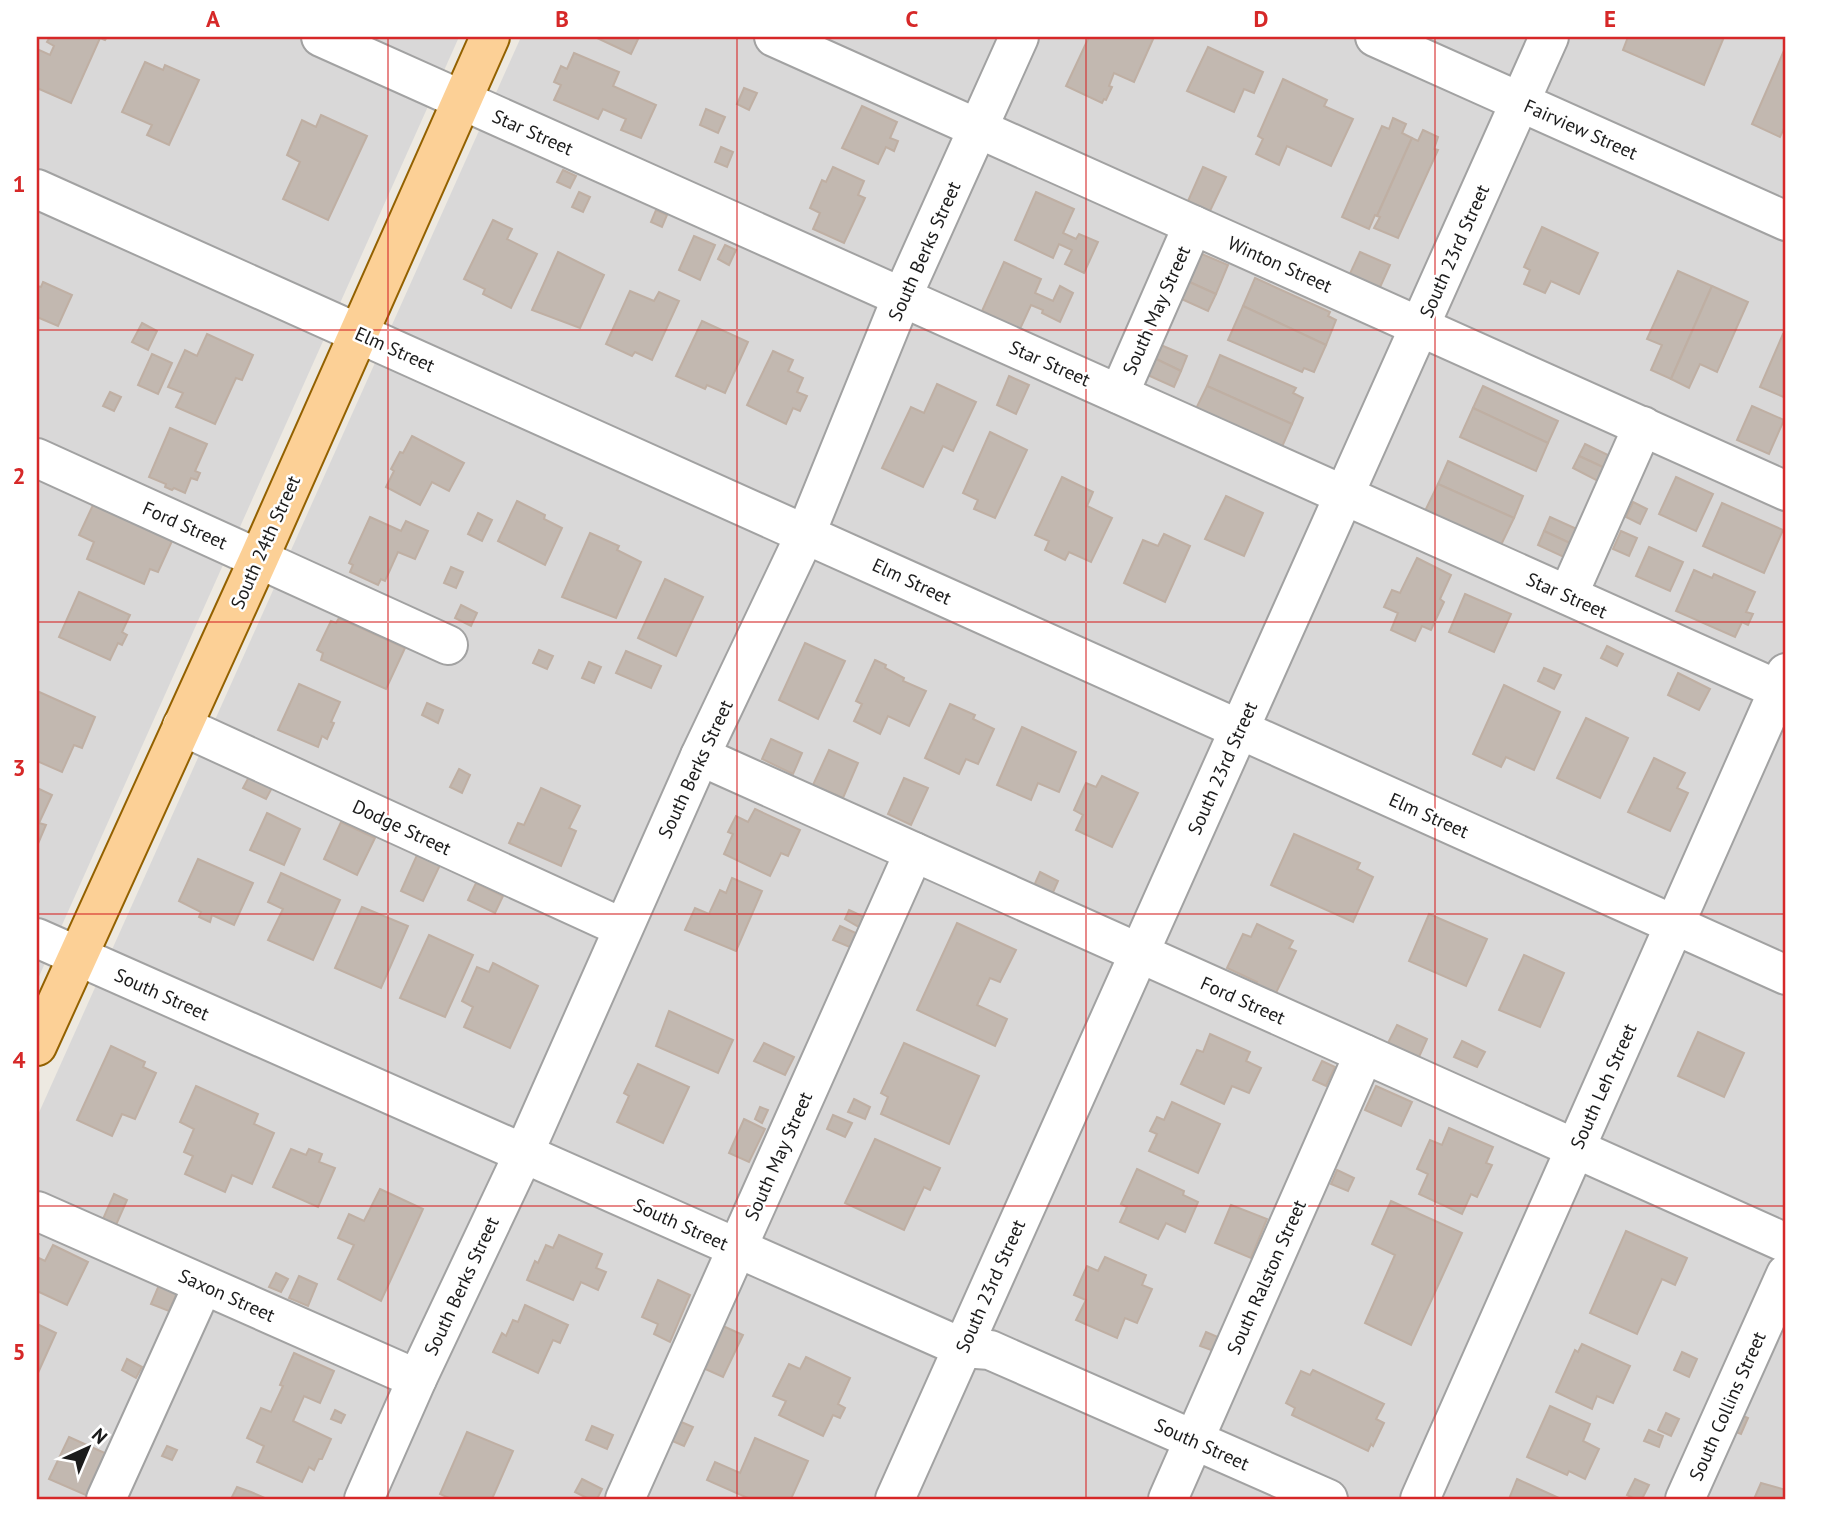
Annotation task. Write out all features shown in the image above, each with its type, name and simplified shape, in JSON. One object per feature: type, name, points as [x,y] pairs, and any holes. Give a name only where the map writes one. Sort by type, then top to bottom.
[{"type":"main road","name":"South 24th Street","points":[[37,1046],[490,37]]},
{"type":"street","name":"Star Street","points":[[321,37],[1568,595],[1783,682]]},
{"type":"street","name":"Winton Street","points":[[774,37],[1786,491]]},
{"type":"street","name":"South Berks Street","points":[[364,1499],[417,1379],[523,1155],[700,756],[806,533],[902,297],[1019,37]]},
{"type":"street","name":"Fairview Street","points":[[1375,37],[1786,220]]},
{"type":"street","name":"South 23rd Street","points":[[895,1499],[1549,37]]},
{"type":"street","name":"Elm Street","points":[[37,189],[1786,975]]},
{"type":"street","name":"South May Street","points":[[1119,394],[1193,225]]},
{"type":"street","points":[[1568,595],[1643,426]]},
{"type":"street","name":"Ford Street","points":[[37,458],[448,645]]},
{"type":"street","name":"South Leh Street","points":[[1420,1499],[1783,682]]},
{"type":"street","name":"Dodge Street","points":[[182,726],[623,928]]},
{"type":"street","name":"Ford Street","points":[[700,756],[1786,1243]]},
{"type":"street","name":"South May Street","points":[[625,1499],[914,852]]},
{"type":"street","name":"South Street","points":[[37,938],[963,1348],[990,1350],[1328,1499]]},
{"type":"street","name":"South Ralston Street","points":[[1168,1499],[1364,1054]]},
{"type":"street","name":"Saxon Street","points":[[37,1210],[417,1379]]},
{"type":"street","name":"South Collins Street","points":[[1685,1499],[1786,1274]]},
{"type":"street","points":[[106,1499],[203,1285]]},
{"type":"shaded area","points":[[37,37],[459,37],[37,981]]},
{"type":"shaded area","points":[[521,37],[1786,37],[1786,1499],[37,1499],[37,1117]]},
{"type":"building","points":[[50,37],[107,37],[105,40],[100,38],[71,103],[37,88],[37,49],[50,55],[54,46],[47,42]]},
{"type":"building","points":[[595,37],[639,37],[631,54]]},
{"type":"building","points":[[1089,37],[1154,37],[1134,82],[1114,73],[1109,86],[1112,87],[1102,103],[1066,86]]},
{"type":"building","points":[[1628,37],[1724,37],[1704,85],[1623,50]]},
{"type":"building","points":[[1786,46],[1786,124],[1780,137],[1752,124]]},
{"type":"building","points":[[1208,47],[1263,72],[1254,93],[1244,89],[1234,112],[1187,91]]},
{"type":"building","points":[[574,53],[619,72],[613,86],[656,105],[641,138],[621,130],[626,119],[603,109],[598,119],[554,100],[561,85],[554,82],[561,66],[567,69]]},
{"type":"building","points":[[145,62],[163,70],[165,65],[199,80],[169,145],[147,135],[152,125],[122,112]]},
{"type":"building","points":[[1283,79],[1327,100],[1324,106],[1353,119],[1331,166],[1287,146],[1279,165],[1256,154],[1263,139],[1258,136]]},
{"type":"building","points":[[744,88],[757,93],[749,110],[737,104]]},
{"type":"building","points":[[862,106],[897,122],[890,138],[898,141],[894,151],[886,147],[878,164],[842,148]]},
{"type":"building","points":[[706,109],[725,117],[718,133],[700,125]]},
{"type":"building","points":[[321,115],[367,136],[328,220],[283,199],[300,162],[287,155],[302,120],[316,127]]},
{"type":"building","points":[[1393,118],[1406,124],[1402,133],[1412,138],[1369,229],[1342,217],[1382,126],[1389,129]]},
{"type":"building","points":[[1423,130],[1438,137],[1434,149],[1438,150],[1398,238],[1374,228],[1412,138],[1418,141]]},
{"type":"building","points":[[721,147],[733,152],[727,167],[715,162]]},
{"type":"building","points":[[833,167],[864,181],[858,195],[865,198],[844,243],[813,229],[820,213],[810,208],[822,180],[826,182]]},
{"type":"building","points":[[1203,167],[1226,177],[1210,211],[1188,201]]},
{"type":"building","points":[[563,170],[576,176],[570,188],[557,182]]},
{"type":"building","points":[[579,192],[590,197],[583,212],[572,207]]},
{"type":"building","points":[[1036,192],[1074,209],[1063,233],[1076,239],[1079,234],[1098,242],[1084,273],[1065,264],[1072,250],[1059,244],[1053,258],[1015,240]]},
{"type":"building","points":[[656,210],[667,215],[662,227],[651,222]]},
{"type":"building","points":[[493,220],[512,229],[507,239],[537,254],[511,308],[483,294],[485,289],[464,279]]},
{"type":"building","points":[[1542,227],[1598,253],[1579,294],[1551,281],[1545,293],[1524,284],[1530,270],[1524,267]]},
{"type":"building","points":[[694,236],[715,245],[700,280],[679,270]]},
{"type":"building","points":[[725,245],[736,250],[729,265],[718,259]]},
{"type":"building","points":[[558,252],[604,275],[580,328],[532,310]]},
{"type":"building","points":[[1197,252],[1228,265],[1216,294],[1185,280]]},
{"type":"building","points":[[1360,252],[1390,265],[1377,294],[1347,280]]},
{"type":"building","points":[[1004,262],[1041,279],[1035,293],[1053,301],[1060,286],[1073,293],[1060,322],[1031,305],[1020,329],[982,311]]},
{"type":"building","points":[[1678,271],[1712,286],[1671,379],[1651,370],[1662,345],[1647,339]]},
{"type":"building","points":[[1255,278],[1330,312],[1328,316],[1336,320],[1326,345],[1243,306]]},
{"type":"building","points":[[1185,280],[1216,294],[1208,311],[1177,297]]},
{"type":"building","points":[[43,282],[72,295],[58,326],[37,317],[37,286],[41,287]]},
{"type":"building","points":[[1712,286],[1748,302],[1717,372],[1700,364],[1689,388],[1671,379]]},
{"type":"building","points":[[630,291],[654,301],[659,292],[679,301],[652,360],[635,352],[632,356],[606,344]]},
{"type":"building","points":[[1243,306],[1326,345],[1314,372],[1304,368],[1302,372],[1228,340]]},
{"type":"building","points":[[702,321],[748,342],[725,393],[707,385],[705,389],[676,376]]},
{"type":"building","points":[[142,323],[157,331],[148,350],[132,342]]},
{"type":"building","points":[[207,334],[253,355],[242,380],[236,378],[215,424],[176,407],[183,393],[168,387],[185,350],[197,356]]},
{"type":"building","points":[[1783,334],[1786,335],[1786,398],[1760,387]]},
{"type":"building","points":[[1156,343],[1187,356],[1181,371],[1150,356]]},
{"type":"building","points":[[773,351],[793,360],[788,371],[803,378],[797,392],[807,396],[800,411],[793,408],[786,424],[747,405]]},
{"type":"building","points":[[152,354],[172,363],[158,394],[138,385]]},
{"type":"building","points":[[1220,355],[1296,388],[1293,393],[1303,398],[1292,424],[1207,386]]},
{"type":"building","points":[[1150,356],[1181,371],[1174,387],[1143,373]]},
{"type":"building","points":[[1009,376],[1029,385],[1016,414],[997,405]]},
{"type":"building","points":[[937,384],[976,402],[953,451],[943,446],[923,487],[882,468],[911,407],[924,413]]},
{"type":"building","points":[[1207,386],[1292,424],[1281,449],[1192,417]]},
{"type":"building","points":[[1483,386],[1558,421],[1548,443],[1473,408]]},
{"type":"building","points":[[110,392],[121,397],[114,411],[103,406]]},
{"type":"building","points":[[1752,406],[1784,420],[1769,454],[1737,440]]},
{"type":"building","points":[[1473,408],[1548,443],[1536,471],[1460,437]]},
{"type":"building","points":[[170,428],[207,444],[195,471],[200,473],[197,480],[191,478],[185,493],[165,487],[166,484],[149,477]]},
{"type":"building","points":[[990,432],[1027,450],[995,518],[974,509],[978,500],[963,493]]},
{"type":"building","points":[[412,436],[464,463],[449,491],[432,482],[420,505],[386,487],[394,471],[391,469]]},
{"type":"building","points":[[1585,444],[1610,456],[1605,468],[1579,456]]},
{"type":"building","points":[[1579,456],[1605,468],[1598,481],[1573,468]]},
{"type":"building","points":[[1448,461],[1523,496],[1514,518],[1438,484]]},
{"type":"building","points":[[1062,477],[1093,492],[1087,506],[1112,518],[1091,562],[1069,552],[1065,560],[1045,550],[1049,541],[1035,535]]},
{"type":"building","points":[[1676,477],[1713,494],[1696,531],[1659,514]]},
{"type":"building","points":[[1438,484],[1514,518],[1501,545],[1425,511]]},
{"type":"building","points":[[1226,496],[1263,513],[1244,556],[1205,539]]},
{"type":"building","points":[[517,501],[545,515],[544,519],[562,528],[545,565],[498,541]]},
{"type":"building","points":[[1633,502],[1647,509],[1640,524],[1626,517]]},
{"type":"building","points":[[1722,503],[1783,530],[1764,573],[1703,546]]},
{"type":"building","points":[[93,505],[172,541],[158,572],[150,569],[144,584],[87,559],[94,542],[79,535]]},
{"type":"building","points":[[478,513],[492,520],[482,541],[468,534]]},
{"type":"building","points":[[370,517],[401,531],[406,521],[428,531],[415,559],[398,552],[385,581],[381,579],[378,585],[350,572],[353,565],[349,563]]},
{"type":"building","points":[[1550,517],[1579,530],[1572,544],[1544,531]]},
{"type":"building","points":[[1544,531],[1572,544],[1566,558],[1538,545]]},
{"type":"building","points":[[1621,531],[1637,538],[1629,556],[1613,549]]},
{"type":"building","points":[[590,533],[619,546],[617,550],[641,562],[616,618],[562,597]]},
{"type":"building","points":[[1164,534],[1190,546],[1165,602],[1124,583],[1143,540],[1158,546]]},
{"type":"building","points":[[1649,547],[1683,562],[1670,591],[1636,576]]},
{"type":"building","points":[[1417,558],[1451,575],[1440,599],[1444,602],[1431,630],[1422,626],[1415,641],[1391,630],[1398,613],[1384,607],[1392,590],[1400,593]]},
{"type":"building","points":[[451,567],[463,572],[456,588],[444,583]]},
{"type":"building","points":[[1694,570],[1712,578],[1714,574],[1755,592],[1746,612],[1753,614],[1748,625],[1742,622],[1735,637],[1676,611]]},
{"type":"building","points":[[665,579],[703,597],[676,656],[638,638]]},
{"type":"building","points":[[79,592],[130,615],[122,632],[127,635],[122,645],[118,643],[110,660],[59,637]]},
{"type":"building","points":[[1465,594],[1511,614],[1494,652],[1449,632]]},
{"type":"building","points":[[461,605],[477,613],[471,626],[455,618]]},
{"type":"building","points":[[339,618],[405,648],[386,689],[321,660],[323,653],[317,650],[331,621],[336,623]]},
{"type":"building","points":[[805,643],[845,661],[818,719],[779,700]]},
{"type":"building","points":[[1607,646],[1623,654],[1617,666],[1601,658]]},
{"type":"building","points":[[539,650],[553,656],[547,669],[533,663]]},
{"type":"building","points":[[626,651],[661,666],[651,688],[616,673]]},
{"type":"building","points":[[875,660],[904,678],[903,681],[926,691],[909,726],[888,716],[880,734],[854,721],[862,704],[856,701]]},
{"type":"building","points":[[589,662],[601,667],[594,683],[582,678]]},
{"type":"building","points":[[1544,668],[1561,675],[1554,689],[1538,681]]},
{"type":"building","points":[[1678,673],[1710,689],[1699,710],[1668,695]]},
{"type":"building","points":[[299,684],[340,702],[327,739],[322,736],[318,747],[278,730]]},
{"type":"building","points":[[1504,685],[1560,712],[1534,770],[1506,757],[1501,767],[1473,754]]},
{"type":"building","points":[[37,691],[95,717],[82,748],[74,745],[62,772],[37,761]]},
{"type":"building","points":[[427,703],[443,710],[438,723],[422,715]]},
{"type":"building","points":[[950,704],[975,715],[973,719],[994,729],[978,764],[966,759],[959,774],[925,758]]},
{"type":"building","points":[[1586,718],[1628,738],[1600,798],[1557,778]]},
{"type":"building","points":[[1022,727],[1076,752],[1059,792],[1038,783],[1031,800],[997,785]]},
{"type":"building","points":[[771,739],[802,753],[793,774],[762,759]]},
{"type":"building","points":[[829,750],[858,763],[843,798],[813,785]]},
{"type":"building","points":[[1654,758],[1685,773],[1677,788],[1688,793],[1670,831],[1628,812]]},
{"type":"building","points":[[459,769],[470,775],[462,793],[450,787]]},
{"type":"building","points":[[251,773],[274,784],[266,799],[243,788]]},
{"type":"building","points":[[1102,776],[1138,793],[1112,847],[1076,830],[1083,815],[1074,810],[1086,783],[1096,787]]},
{"type":"building","points":[[904,778],[928,788],[911,825],[888,814]]},
{"type":"building","points":[[37,788],[52,795],[39,823],[46,825],[37,846]]},
{"type":"building","points":[[541,788],[580,806],[569,828],[576,831],[561,866],[509,843],[518,823],[524,825]]},
{"type":"building","points":[[755,809],[800,830],[788,856],[781,853],[770,876],[724,854],[733,834],[728,832],[736,816],[748,822]]},
{"type":"building","points":[[267,813],[300,829],[284,865],[250,850]]},
{"type":"building","points":[[341,822],[375,838],[357,875],[324,859]]},
{"type":"building","points":[[1294,834],[1360,863],[1357,869],[1373,877],[1353,922],[1271,885]]},
{"type":"building","points":[[417,855],[440,865],[423,901],[401,891]]},
{"type":"building","points":[[198,859],[253,883],[234,925],[212,915],[210,922],[199,917],[201,912],[179,901]]},
{"type":"building","points":[[1040,872],[1058,881],[1051,897],[1033,888]]},
{"type":"building","points":[[281,873],[340,900],[313,960],[268,940],[283,909],[268,902]]},
{"type":"building","points":[[732,878],[762,891],[736,951],[685,930],[695,908],[709,914],[720,890],[726,893]]},
{"type":"building","points":[[476,883],[503,896],[495,913],[468,900]]},
{"type":"building","points":[[362,907],[408,926],[381,988],[335,968]]},
{"type":"building","points":[[849,910],[864,917],[859,927],[845,919]]},
{"type":"building","points":[[1429,914],[1487,939],[1466,986],[1409,961]]},
{"type":"building","points":[[957,923],[1016,950],[1000,982],[990,978],[977,1005],[1007,1019],[995,1046],[917,1010]]},
{"type":"building","points":[[1257,924],[1293,941],[1289,948],[1296,951],[1275,995],[1255,986],[1257,982],[1227,968],[1243,934],[1251,937]]},
{"type":"building","points":[[840,926],[858,934],[852,948],[833,940]]},
{"type":"building","points":[[429,935],[473,955],[445,1017],[400,998]]},
{"type":"building","points":[[1524,955],[1564,973],[1540,1027],[1499,1010]]},
{"type":"building","points":[[493,963],[538,986],[510,1048],[464,1027],[473,1007],[462,1001],[477,967],[489,972]]},
{"type":"building","points":[[669,1011],[733,1040],[718,1073],[656,1046]]},
{"type":"building","points":[[1397,1025],[1427,1039],[1419,1057],[1388,1043]]},
{"type":"building","points":[[1698,1032],[1744,1053],[1724,1097],[1678,1076]]},
{"type":"building","points":[[1210,1034],[1250,1052],[1246,1061],[1261,1068],[1249,1093],[1232,1086],[1224,1104],[1181,1084],[1197,1050],[1203,1052]]},
{"type":"building","points":[[1462,1041],[1485,1052],[1477,1067],[1454,1057]]},
{"type":"building","points":[[764,1043],[794,1057],[785,1075],[754,1061]]},
{"type":"building","points":[[904,1043],[979,1076],[949,1144],[881,1114],[888,1097],[881,1093]]},
{"type":"building","points":[[111,1046],[145,1062],[143,1067],[156,1073],[135,1119],[122,1114],[112,1136],[77,1120]]},
{"type":"building","points":[[1322,1061],[1335,1067],[1326,1086],[1313,1080]]},
{"type":"building","points":[[638,1064],[689,1087],[663,1143],[617,1122],[629,1096],[624,1093]]},
{"type":"building","points":[[196,1086],[258,1114],[254,1124],[274,1133],[252,1184],[232,1175],[225,1192],[185,1174],[193,1156],[184,1152],[194,1129],[180,1122]]},
{"type":"building","points":[[1376,1086],[1412,1102],[1401,1126],[1365,1110]]},
{"type":"building","points":[[854,1099],[870,1107],[865,1119],[848,1112]]},
{"type":"building","points":[[1172,1102],[1220,1124],[1198,1173],[1149,1151],[1157,1134],[1150,1131],[1157,1117],[1164,1120]]},
{"type":"building","points":[[760,1107],[768,1110],[762,1123],[755,1119]]},
{"type":"building","points":[[833,1115],[852,1123],[845,1137],[827,1129]]},
{"type":"building","points":[[744,1119],[765,1129],[749,1162],[729,1153]]},
{"type":"building","points":[[1449,1128],[1493,1147],[1486,1163],[1492,1165],[1477,1197],[1471,1194],[1462,1214],[1419,1194],[1428,1174],[1417,1169],[1430,1140],[1442,1145]]},
{"type":"building","points":[[875,1139],[940,1168],[930,1190],[924,1187],[904,1230],[845,1203]]},
{"type":"building","points":[[291,1149],[306,1155],[309,1149],[322,1154],[319,1162],[335,1168],[318,1207],[273,1187]]},
{"type":"building","points":[[1137,1169],[1184,1191],[1183,1195],[1198,1202],[1185,1232],[1166,1223],[1158,1239],[1120,1222],[1127,1207],[1121,1204]]},
{"type":"building","points":[[1337,1170],[1354,1178],[1348,1191],[1331,1184]]},
{"type":"building","points":[[380,1189],[423,1209],[381,1301],[338,1279],[354,1245],[338,1238],[349,1214],[364,1221]]},
{"type":"building","points":[[114,1194],[127,1200],[116,1225],[103,1219]]},
{"type":"building","points":[[1391,1201],[1462,1233],[1411,1345],[1365,1323],[1395,1255],[1372,1244]]},
{"type":"building","points":[[1231,1205],[1267,1219],[1251,1258],[1215,1243]]},
{"type":"building","points":[[1626,1231],[1687,1258],[1675,1285],[1662,1279],[1637,1334],[1590,1313]]},
{"type":"building","points":[[559,1235],[602,1254],[596,1268],[606,1272],[598,1290],[581,1282],[573,1300],[527,1280],[546,1245],[553,1248]]},
{"type":"building","points":[[53,1245],[88,1262],[67,1305],[37,1291],[37,1262],[39,1258],[45,1261]]},
{"type":"building","points":[[1105,1257],[1146,1275],[1142,1285],[1152,1289],[1137,1323],[1125,1318],[1117,1338],[1076,1320],[1086,1300],[1074,1295],[1087,1266],[1098,1271]]},
{"type":"building","points":[[276,1273],[288,1279],[281,1292],[269,1287]]},
{"type":"building","points":[[299,1276],[317,1284],[308,1306],[289,1298]]},
{"type":"building","points":[[658,1280],[690,1295],[670,1342],[654,1334],[658,1324],[642,1317]]},
{"type":"building","points":[[159,1285],[177,1293],[169,1311],[151,1304]]},
{"type":"building","points":[[525,1305],[568,1325],[560,1343],[553,1340],[538,1373],[493,1352],[502,1333],[506,1336],[513,1320],[518,1322]]},
{"type":"building","points":[[37,1324],[56,1333],[37,1375]]},
{"type":"building","points":[[723,1326],[743,1335],[723,1377],[703,1368]]},
{"type":"building","points":[[1206,1332],[1220,1338],[1214,1351],[1200,1346]]},
{"type":"building","points":[[1582,1344],[1630,1366],[1613,1403],[1597,1396],[1592,1409],[1556,1392],[1575,1350],[1578,1352]]},
{"type":"building","points":[[1682,1352],[1697,1359],[1689,1377],[1674,1370]]},
{"type":"building","points":[[294,1353],[334,1371],[320,1403],[304,1396],[293,1421],[331,1439],[322,1459],[319,1459],[314,1470],[309,1467],[302,1482],[257,1462],[264,1446],[247,1438],[261,1408],[271,1412]]},
{"type":"building","points":[[806,1357],[850,1378],[838,1404],[845,1408],[840,1418],[833,1415],[823,1436],[779,1415],[786,1401],[773,1396],[789,1364],[800,1369]]},
{"type":"building","points":[[127,1359],[142,1367],[136,1378],[122,1370]]},
{"type":"building","points":[[1313,1370],[1384,1404],[1376,1419],[1384,1423],[1368,1451],[1292,1415],[1295,1408],[1286,1403],[1301,1371],[1310,1375]]},
{"type":"building","points":[[1550,1406],[1590,1424],[1583,1441],[1599,1449],[1585,1479],[1569,1471],[1567,1475],[1527,1457]]},
{"type":"building","points":[[335,1410],[345,1415],[341,1423],[331,1419]]},
{"type":"building","points":[[1666,1413],[1679,1419],[1671,1436],[1658,1430]]},
{"type":"building","points":[[1736,1413],[1748,1418],[1741,1434],[1728,1429]]},
{"type":"building","points":[[679,1421],[693,1427],[684,1446],[670,1440]]},
{"type":"building","points":[[592,1426],[613,1435],[607,1449],[586,1440]]},
{"type":"building","points":[[1649,1430],[1663,1436],[1659,1447],[1644,1441]]},
{"type":"building","points":[[467,1432],[513,1451],[492,1499],[451,1499],[440,1494]]},
{"type":"building","points":[[69,1437],[107,1454],[88,1496],[49,1479]]},
{"type":"building","points":[[755,1438],[808,1461],[791,1499],[750,1499],[707,1480],[715,1462],[740,1473]]},
{"type":"building","points":[[167,1446],[177,1450],[172,1460],[162,1456]]},
{"type":"building","points":[[582,1479],[602,1489],[597,1499],[589,1499],[575,1492]]},
{"type":"building","points":[[1517,1479],[1561,1499],[1509,1499]]},
{"type":"building","points":[[1635,1479],[1649,1485],[1642,1499],[1627,1495]]},
{"type":"building","points":[[1761,1483],[1786,1490],[1786,1499],[1754,1499]]},
{"type":"building","points":[[237,1487],[251,1492],[267,1499],[231,1499]]}]
